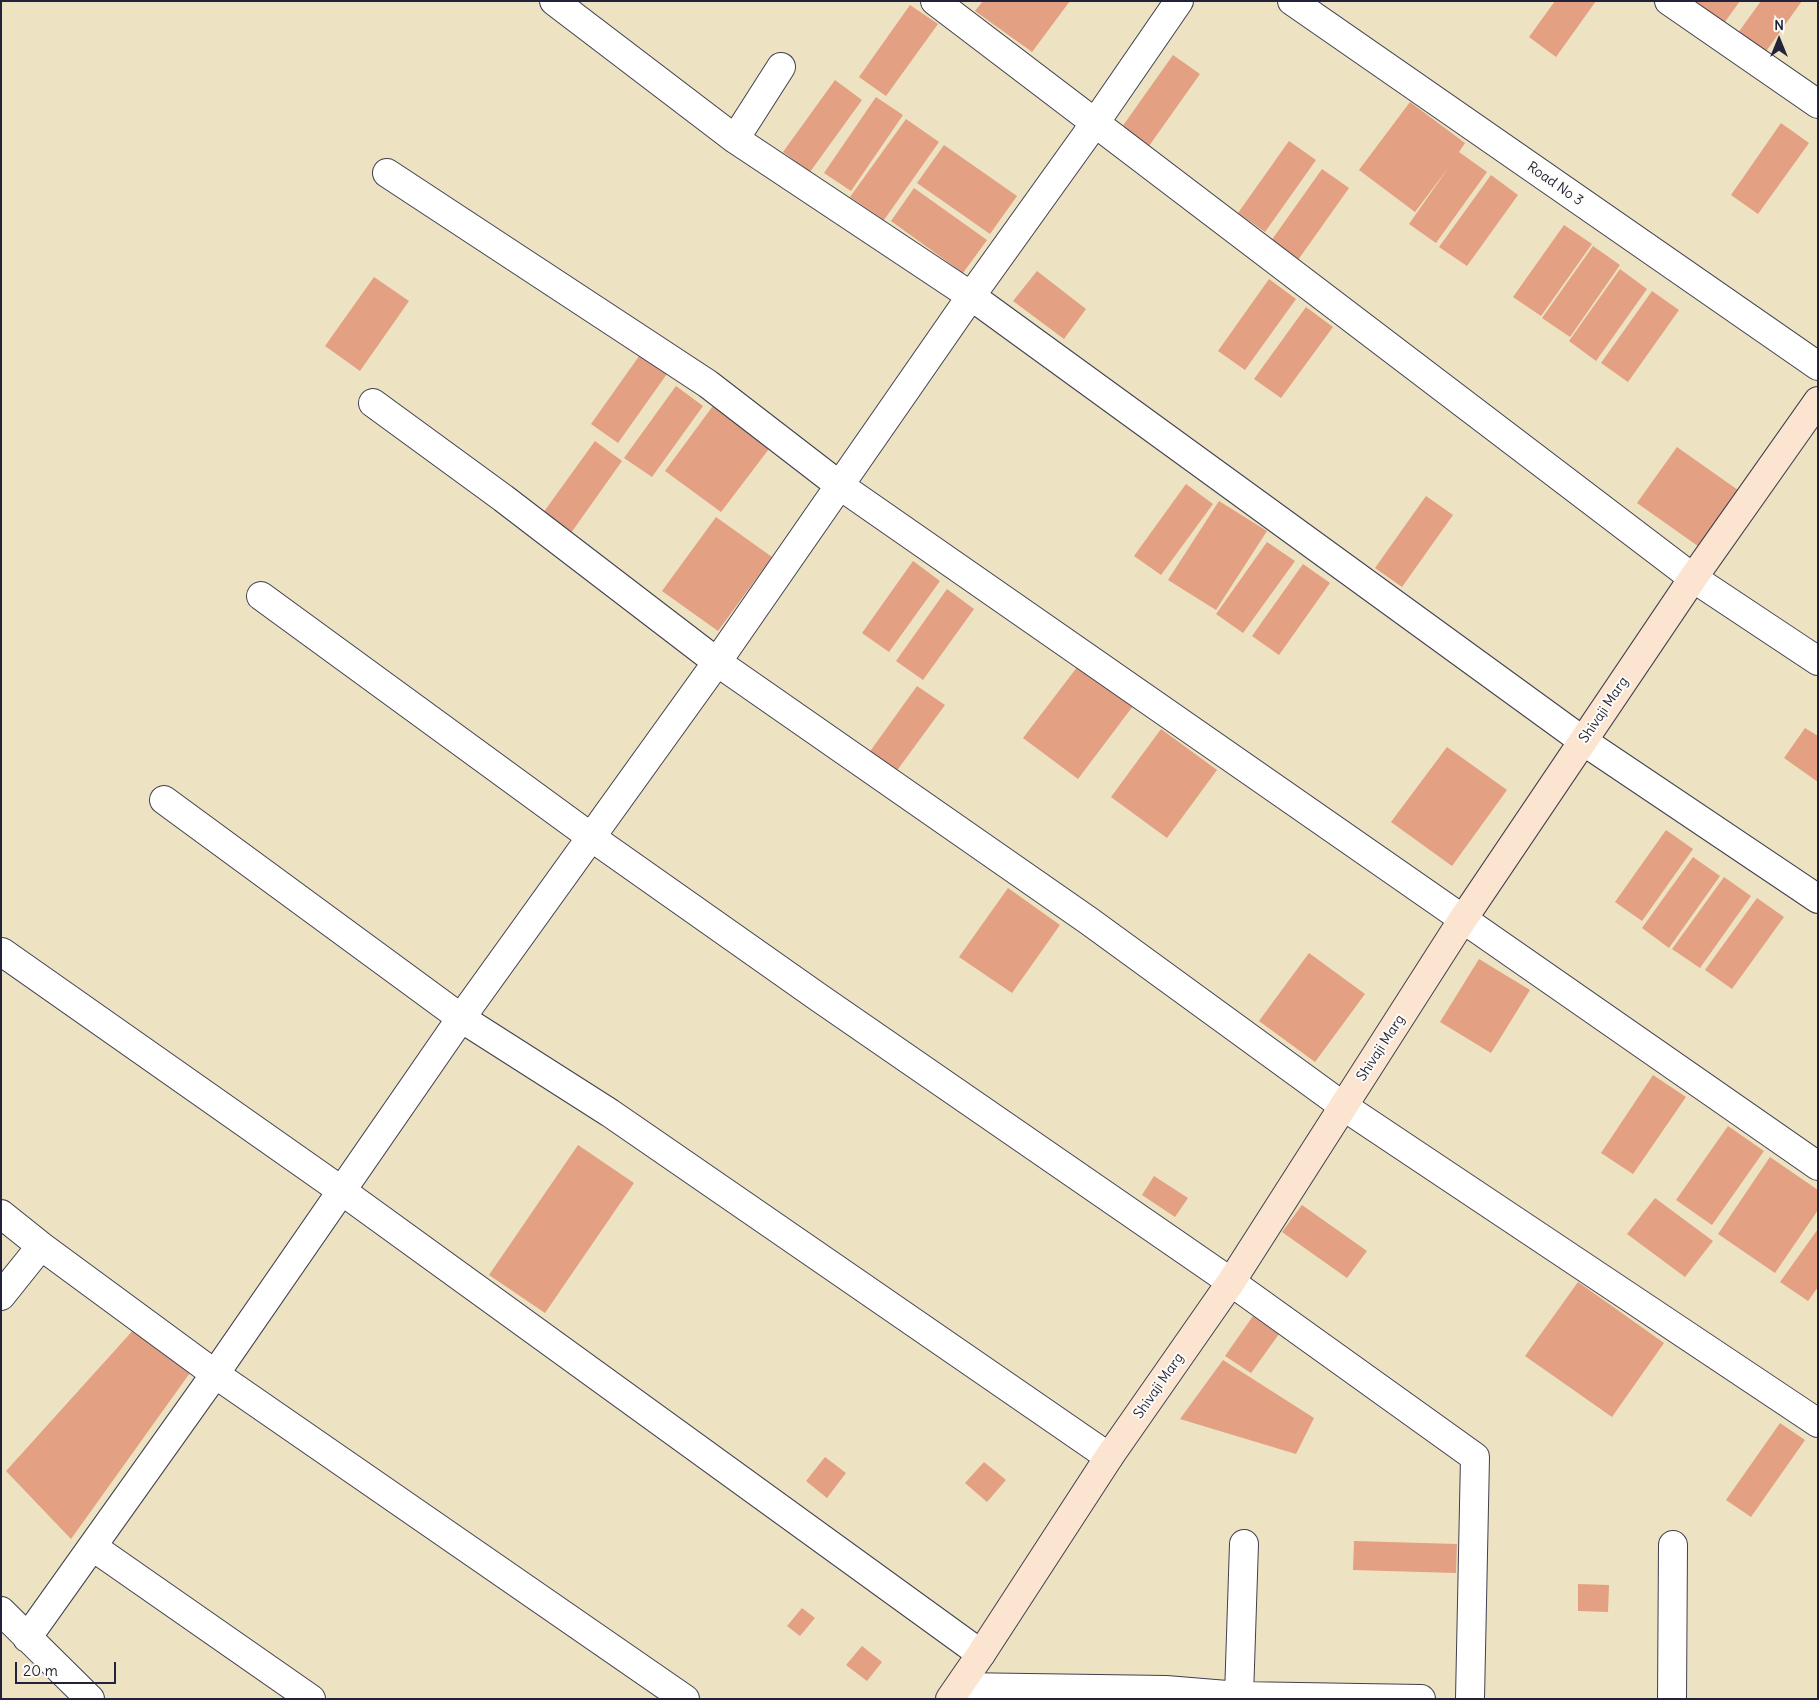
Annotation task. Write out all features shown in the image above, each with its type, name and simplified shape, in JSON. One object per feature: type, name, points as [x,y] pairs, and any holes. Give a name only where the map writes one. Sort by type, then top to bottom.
[{"type":"street","points":[[554,1],[735,139],[971,296],[1583,741],[1818,898]]},
{"type":"street","points":[[935,1],[1693,578],[1818,661]]},
{"type":"street","points":[[28,1638],[216,1374],[461,1018],[717,662],[1179,1]]},
{"type":"street","name":"Road No 3","points":[[1292,1],[1818,366]]},
{"type":"street","points":[[1669,1],[1818,104]]},
{"type":"street","points":[[735,139],[781,67]]},
{"type":"street","points":[[387,173],[708,384],[839,485],[1818,1166]]},
{"type":"street","name":"Shivaji Marg","points":[[955,1693],[1110,1457],[1231,1282],[1463,920],[1693,578],[1818,401]]},
{"type":"street","points":[[373,403],[503,498],[717,662],[1089,921],[1343,1106],[1818,1423]]},
{"type":"street","points":[[261,596],[591,837],[818,997],[1231,1282],[1475,1457],[1470,1699]]},
{"type":"street","points":[[164,800],[461,1018],[610,1113],[1110,1457]]},
{"type":"street","points":[[2,952],[342,1191],[981,1654]]},
{"type":"street","points":[[1,1214],[41,1246],[216,1374],[685,1699]]},
{"type":"street","points":[[1,1296],[41,1246]]},
{"type":"street","points":[[1239,1696],[1244,1544]]},
{"type":"street","points":[[1672,1699],[1673,1545]]},
{"type":"street","points":[[93,1547],[311,1699]]},
{"type":"street","points":[[1,1611],[90,1699]]},
{"type":"street","points":[[955,1693],[1411,1698]]},
{"type":"building","points":[[983,1],[1070,1],[1032,52],[975,11]]},
{"type":"building","points":[[1555,1],[1596,1],[1556,57],[1529,37]]},
{"type":"building","points":[[1699,1],[1740,1],[1722,26],[1695,7]]},
{"type":"building","points":[[1761,1],[1802,1],[1762,57],[1735,37]]},
{"type":"building","points":[[910,5],[938,24],[886,96],[859,77]]},
{"type":"building","points":[[1173,55],[1200,74],[1149,146],[1122,127]]},
{"type":"building","points":[[835,80],[862,100],[810,172],[783,152]]},
{"type":"building","points":[[876,97],[903,115],[851,191],[824,173]]},
{"type":"building","points":[[1410,102],[1465,143],[1459,152],[1487,172],[1436,243],[1409,224],[1449,167],[1415,212],[1359,170]]},
{"type":"building","points":[[906,119],[939,142],[884,220],[850,197]]},
{"type":"building","points":[[1781,123],[1809,143],[1758,214],[1731,195]]},
{"type":"building","points":[[1289,141],[1316,160],[1265,232],[1238,213]]},
{"type":"building","points":[[944,145],[1017,196],[990,234],[917,183]]},
{"type":"building","points":[[1322,169],[1349,188],[1298,260],[1271,241]]},
{"type":"building","points":[[1491,175],[1518,195],[1467,266],[1439,247]]},
{"type":"building","points":[[914,188],[987,240],[963,273],[891,221]]},
{"type":"building","points":[[1564,225],[1592,244],[1541,316],[1513,297]]},
{"type":"building","points":[[1593,246],[1620,265],[1570,337],[1542,318]]},
{"type":"building","points":[[1620,269],[1647,289],[1596,361],[1569,341]]},
{"type":"building","points":[[1037,271],[1086,309],[1064,339],[1013,301]]},
{"type":"building","points":[[374,277],[409,301],[360,371],[325,346]]},
{"type":"building","points":[[1269,279],[1296,299],[1245,370],[1218,351]]},
{"type":"building","points":[[1652,291],[1679,310],[1628,382],[1601,363]]},
{"type":"building","points":[[1306,307],[1333,327],[1281,398],[1254,379]]},
{"type":"building","points":[[642,352],[669,371],[618,443],[591,424]]},
{"type":"building","points":[[676,386],[703,406],[652,477],[624,458]]},
{"type":"building","points":[[718,399],[775,441],[721,512],[665,471]]},
{"type":"building","points":[[595,441],[622,461],[571,533],[543,513]]},
{"type":"building","points":[[1677,447],[1745,495],[1705,551],[1637,503]]},
{"type":"building","points":[[1186,484],[1213,504],[1161,575],[1134,556]]},
{"type":"building","points":[[1426,496],[1453,515],[1402,587],[1375,568]]},
{"type":"building","points":[[1219,501],[1267,531],[1216,610],[1168,580]]},
{"type":"building","points":[[716,517],[772,557],[718,631],[662,591]]},
{"type":"building","points":[[1267,542],[1295,561],[1243,633],[1216,614]]},
{"type":"building","points":[[913,561],[940,581],[889,652],[862,633]]},
{"type":"building","points":[[1303,564],[1330,583],[1279,655],[1252,636]]},
{"type":"building","points":[[947,589],[974,609],[923,680],[896,661]]},
{"type":"building","points":[[1078,666],[1133,706],[1078,779],[1023,738]]},
{"type":"building","points":[[917,686],[945,705],[893,776],[866,757]]},
{"type":"building","points":[[1805,728],[1818,736],[1818,782],[1784,758]]},
{"type":"building","points":[[1161,729],[1217,770],[1167,838],[1111,797]]},
{"type":"building","points":[[1447,747],[1507,790],[1452,866],[1391,822]]},
{"type":"building","points":[[1666,830],[1693,849],[1642,921],[1615,902]]},
{"type":"building","points":[[1693,857],[1720,876],[1669,948],[1642,928]]},
{"type":"building","points":[[1724,877],[1751,896],[1700,968],[1672,949]]},
{"type":"building","points":[[1008,888],[1060,925],[1012,993],[959,957]]},
{"type":"building","points":[[1757,898],[1784,917],[1732,989],[1705,970]]},
{"type":"building","points":[[1309,953],[1365,994],[1315,1062],[1259,1021]]},
{"type":"building","points":[[1479,959],[1530,990],[1491,1053],[1440,1022]]},
{"type":"building","points":[[1653,1075],[1686,1097],[1633,1174],[1601,1153]]},
{"type":"building","points":[[1728,1126],[1764,1151],[1712,1225],[1676,1200]]},
{"type":"building","points":[[578,1145],[634,1183],[545,1313],[489,1275]]},
{"type":"building","points":[[1770,1157],[1818,1190],[1818,1210],[1775,1273],[1718,1234]]},
{"type":"building","points":[[1154,1176],[1188,1198],[1175,1217],[1142,1195]]},
{"type":"building","points":[[1655,1198],[1713,1241],[1685,1277],[1627,1234]]},
{"type":"building","points":[[1302,1205],[1367,1251],[1347,1278],[1282,1232]]},
{"type":"building","points":[[1818,1229],[1818,1287],[1808,1301],[1780,1282]]},
{"type":"building","points":[[1578,1282],[1664,1343],[1612,1417],[1525,1356]]},
{"type":"building","points":[[1253,1316],[1279,1334],[1251,1373],[1225,1356]]},
{"type":"building","points":[[136,1327],[192,1370],[71,1539],[6,1471]]},
{"type":"building","points":[[1223,1360],[1314,1418],[1296,1454],[1180,1419]]},
{"type":"building","points":[[1780,1423],[1805,1440],[1751,1517],[1726,1500]]},
{"type":"building","points":[[825,1457],[846,1473],[827,1498],[806,1481]]},
{"type":"building","points":[[984,1462],[1006,1480],[987,1502],[965,1483]]},
{"type":"building","points":[[1354,1541],[1457,1544],[1456,1573],[1353,1570]]},
{"type":"building","points":[[1578,1584],[1609,1585],[1608,1612],[1578,1611]]},
{"type":"building","points":[[802,1608],[815,1618],[800,1636],[787,1626]]},
{"type":"building","points":[[862,1646],[882,1662],[867,1681],[846,1665]]}]
